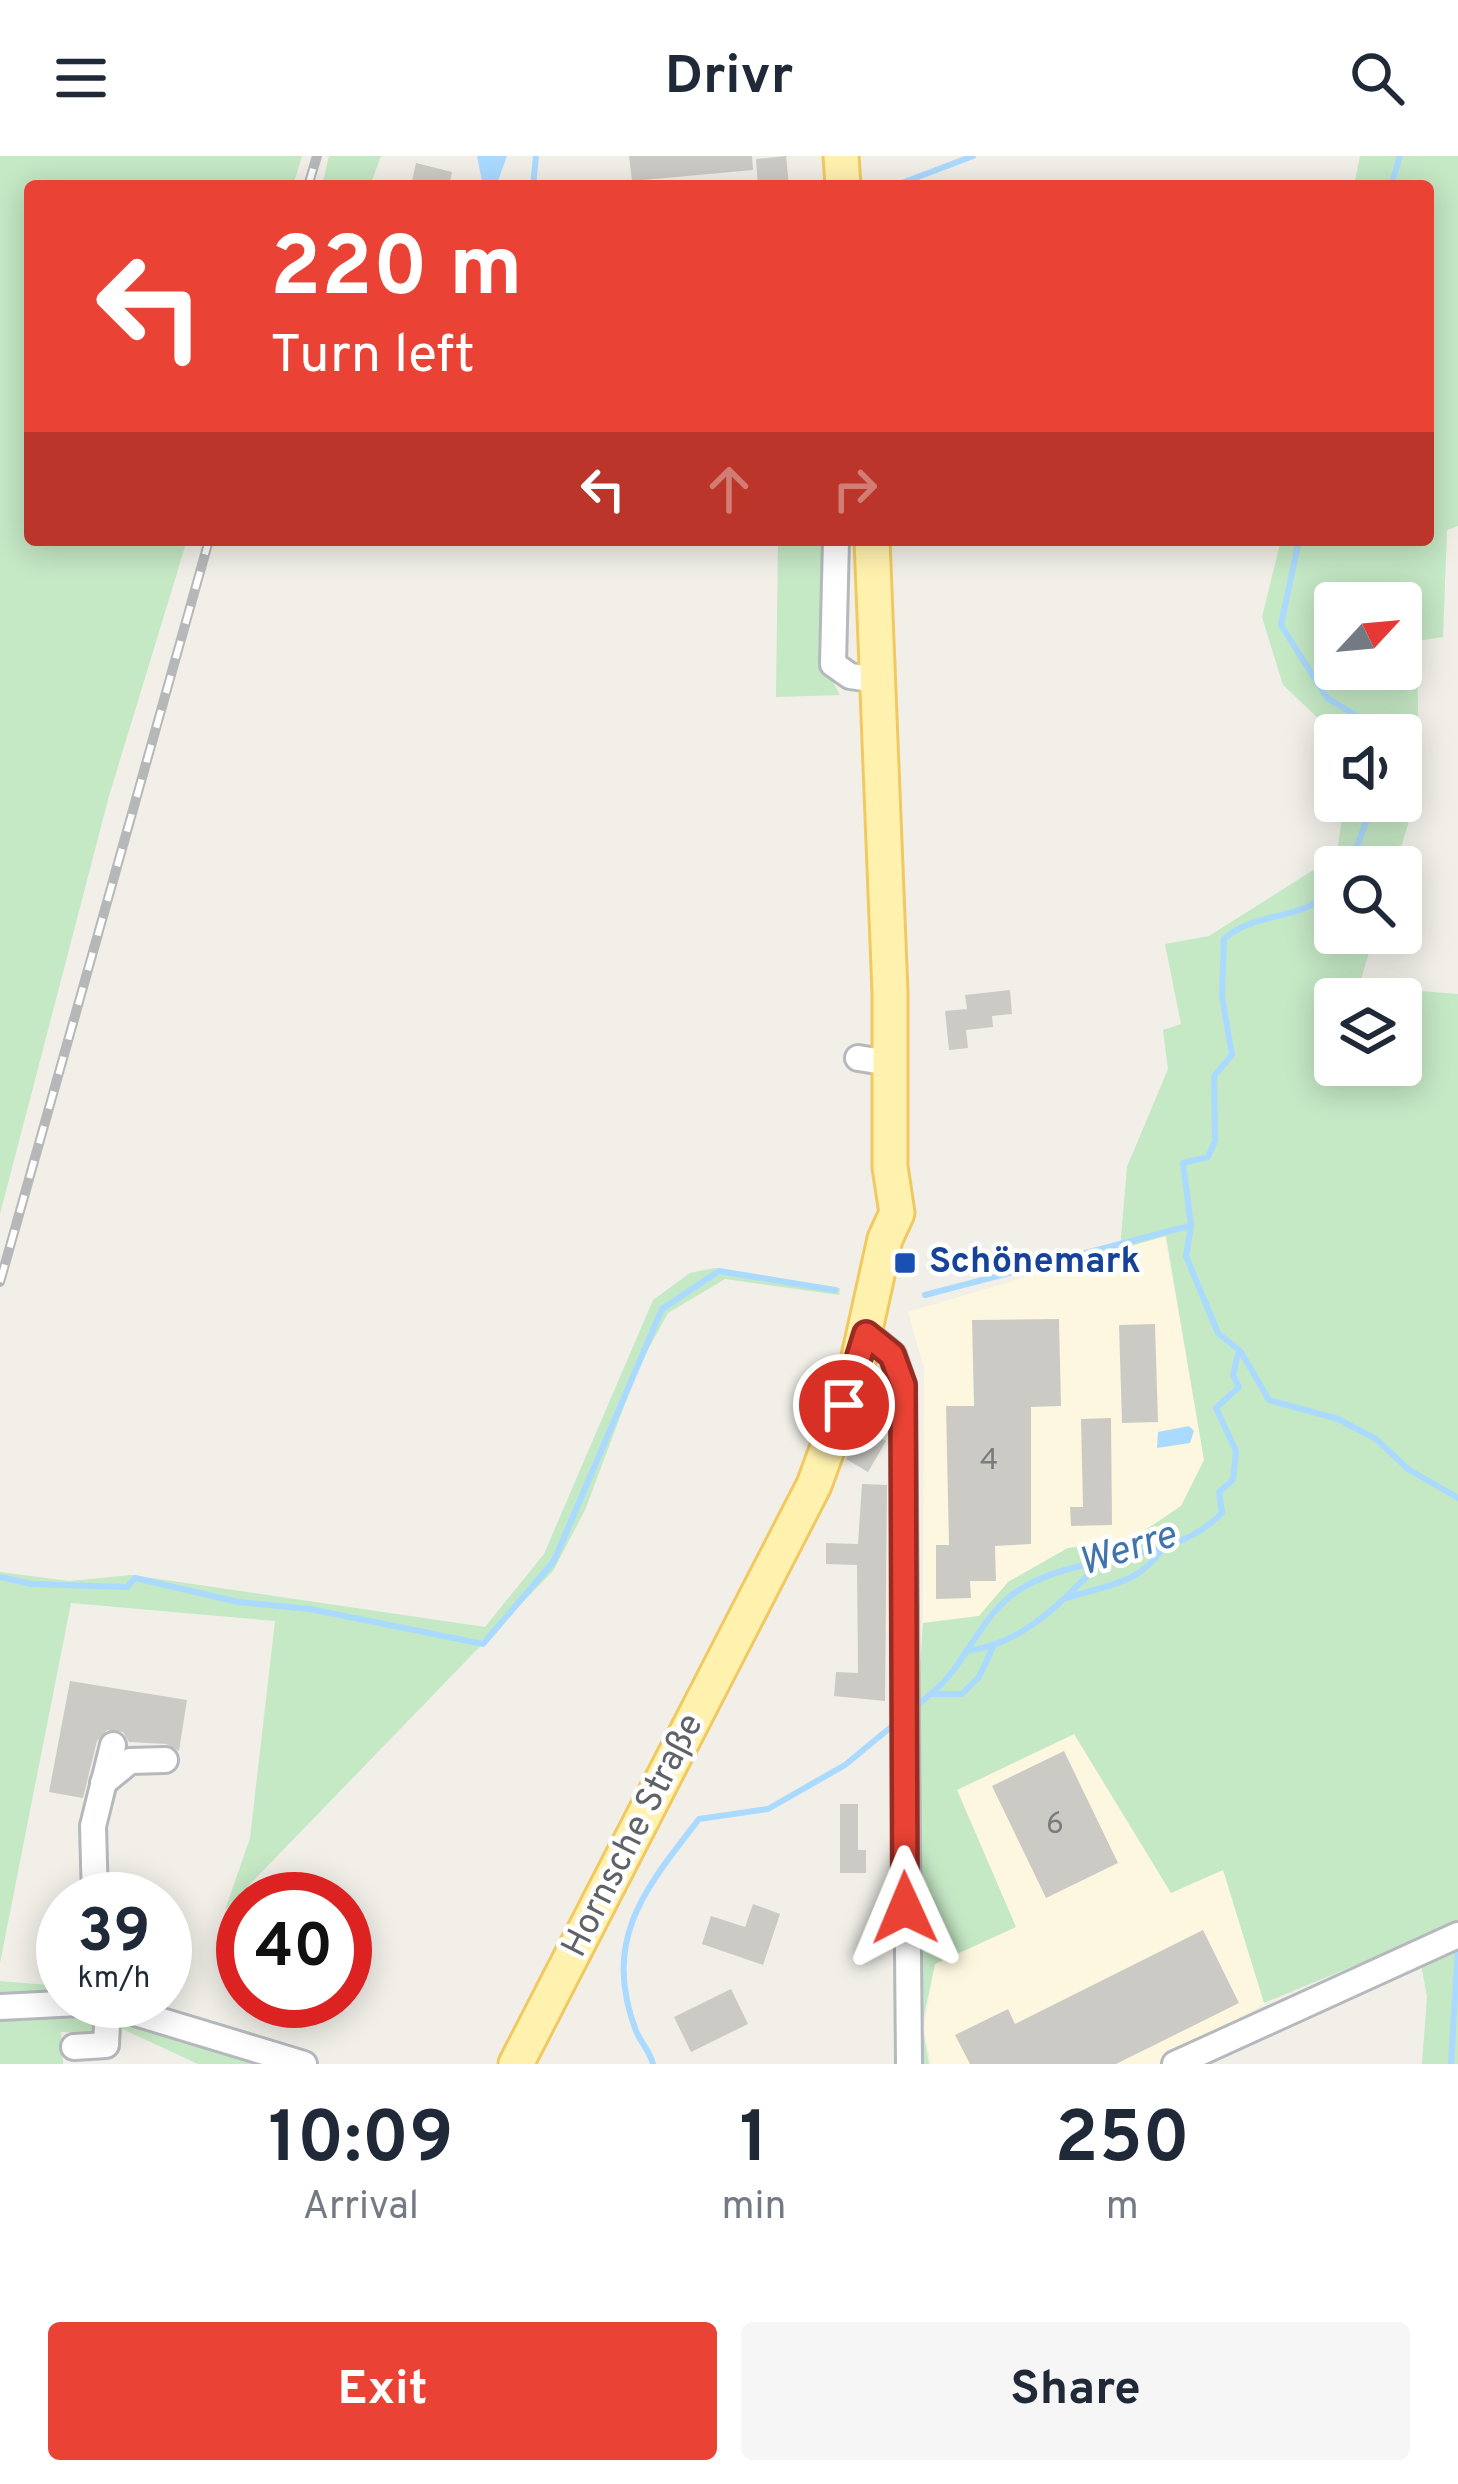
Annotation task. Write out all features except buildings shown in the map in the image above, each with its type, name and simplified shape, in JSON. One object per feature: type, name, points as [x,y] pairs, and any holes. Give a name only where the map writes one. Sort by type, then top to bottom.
[{"type":"main road","points":[[866,1334],[885,1239],[898,1205],[874,1061],[880,963],[879,680],[872,546]]},
{"type":"main road","name":"Hornsche Straße","points":[[516,2064],[616,1852],[753,1608],[829,1448],[866,1334]]},
{"type":"street","points":[[836,546],[833,664],[850,676],[879,680]]},
{"type":"street","points":[[866,1334],[892,1355],[903,1385],[909,2064]]},
{"type":"street","points":[[94,1872],[93,1826],[112,1744]]},
{"type":"street","points":[[103,1783],[130,1761],[165,1760]]},
{"type":"street","points":[[1174,2064],[1458,1934]]},
{"type":"street","points":[[0,2007],[36,2006]]},
{"type":"street","points":[[185,2028],[304,2064]]},
{"type":"street","points":[[74,2047],[105,2054]]},
{"type":"shaded area","points":[[1165,1236],[1204,1460],[1181,1506],[1132,1539],[1067,1548],[1008,1582],[979,1616],[923,1623],[924,1369],[908,1312]]},
{"type":"shaded area","points":[[1075,1734],[1171,1893],[1245,1858],[1279,1995],[1164,2064],[931,2064],[924,2028],[935,1964],[1016,1927],[957,1790]]},
{"type":"green space","points":[[0,156],[302,156],[295,180],[24,180],[24,546],[185,546],[109,796],[0,1214]]},
{"type":"green space","points":[[329,156],[381,156],[372,180],[323,180]]},
{"type":"green space","points":[[1360,156],[1458,156],[1458,526],[1447,530],[1443,637],[1422,640],[1422,582],[1314,582],[1314,690],[1418,690],[1418,714],[1314,714],[1283,685],[1262,617],[1280,546],[1434,546],[1434,180],[1355,180]]},
{"type":"green space","points":[[778,546],[823,546],[824,666],[840,695],[776,697]]},
{"type":"green space","points":[[1341,822],[1409,822],[1401,846],[1338,846]]},
{"type":"green space","points":[[1314,870],[1314,954],[1369,954],[1361,978],[1314,978],[1314,1086],[1422,1086],[1422,991],[1458,994],[1458,1923],[1264,2003],[1223,1870],[1171,1893],[1074,1734],[957,1790],[1016,1927],[935,1964],[922,2025],[929,2064],[921,2064],[916,1726],[923,1623],[979,1616],[1008,1582],[1068,1548],[1132,1539],[1181,1506],[1204,1460],[1166,1236],[1120,1249],[1127,1167],[1168,1069],[1163,1030],[1181,1024],[1165,944],[1209,936]]},
{"type":"green space","points":[[714,1268],[840,1288],[839,1295],[725,1279],[668,1313],[640,1364],[585,1510],[553,1571],[262,1872],[238,1872],[250,1838],[275,1621],[71,1603],[0,1963],[0,1572],[69,1581],[131,1575],[485,1627],[544,1554],[653,1300],[690,1273]]},
{"type":"green space","points":[[1458,1949],[1458,2064],[1422,2064],[1427,1997],[1421,1964]]},
{"type":"green space","points":[[0,1981],[36,1984],[36,1998],[0,2001]]},
{"type":"green space","points":[[36,2015],[36,2028],[93,2028],[92,2033],[61,2032],[63,2064],[0,2064],[0,2017]]},
{"type":"green space","points":[[120,2028],[164,2028],[284,2064],[198,2064]]},
{"type":"water","points":[[477,156],[507,156],[498,180],[482,180]]},
{"type":"water","points":[[1189,1426],[1194,1431],[1190,1443],[1157,1448],[1158,1432]]},
{"type":"waterway","points":[[534,180],[536,156]]},
{"type":"waterway","points":[[910,180],[973,156]]},
{"type":"waterway","name":"Werre","points":[[1393,180],[1400,156]]},
{"type":"waterway","name":"Werre","points":[[1298,546],[1281,625],[1327,698],[1353,714]]},
{"type":"waterway","name":"Werre","points":[[1357,846],[1366,822]]},
{"type":"waterway","name":"Werre","points":[[911,1710],[943,1683],[992,1614],[1024,1587],[1074,1568],[1178,1542],[1222,1513],[1219,1492],[1233,1480],[1236,1451],[1216,1408],[1239,1387],[1233,1375],[1239,1350],[1218,1333],[1186,1256],[1191,1226],[1183,1163],[1208,1157],[1215,1141],[1214,1076],[1232,1055],[1222,996],[1224,939],[1251,924],[1314,904]]},
{"type":"waterway","points":[[925,1295],[1189,1226]]},
{"type":"waterway","points":[[0,1577],[31,1584],[127,1587],[135,1578],[238,1602],[310,1609],[483,1644],[554,1561],[662,1309],[719,1271],[835,1290]]},
{"type":"waterway","points":[[1241,1352],[1269,1400],[1338,1419],[1376,1439],[1408,1469],[1458,1498]]},
{"type":"waterway","points":[[1067,1598],[1132,1577],[1162,1549]]},
{"type":"waterway","points":[[966,1651],[1024,1630],[1103,1560]]},
{"type":"waterway","points":[[930,1694],[962,1694],[979,1677],[993,1647]]},
{"type":"waterway","name":"Werre","points":[[653,2064],[626,1998],[624,1968],[634,1916],[662,1868],[699,1819],[768,1809],[845,1765],[897,1722]]},
{"type":"waterway","points":[[1451,2064],[1458,1949]]},
{"type":"railway","points":[[310,180],[317,156]]},
{"type":"railway","points":[[0,1282],[207,546]]},
{"type":"place","name":"Schönemark","points":[[905,1263]]},
{"type":"route","points":[[844,1405],[866,1334],[892,1355],[903,1385],[905,1908]]}]
